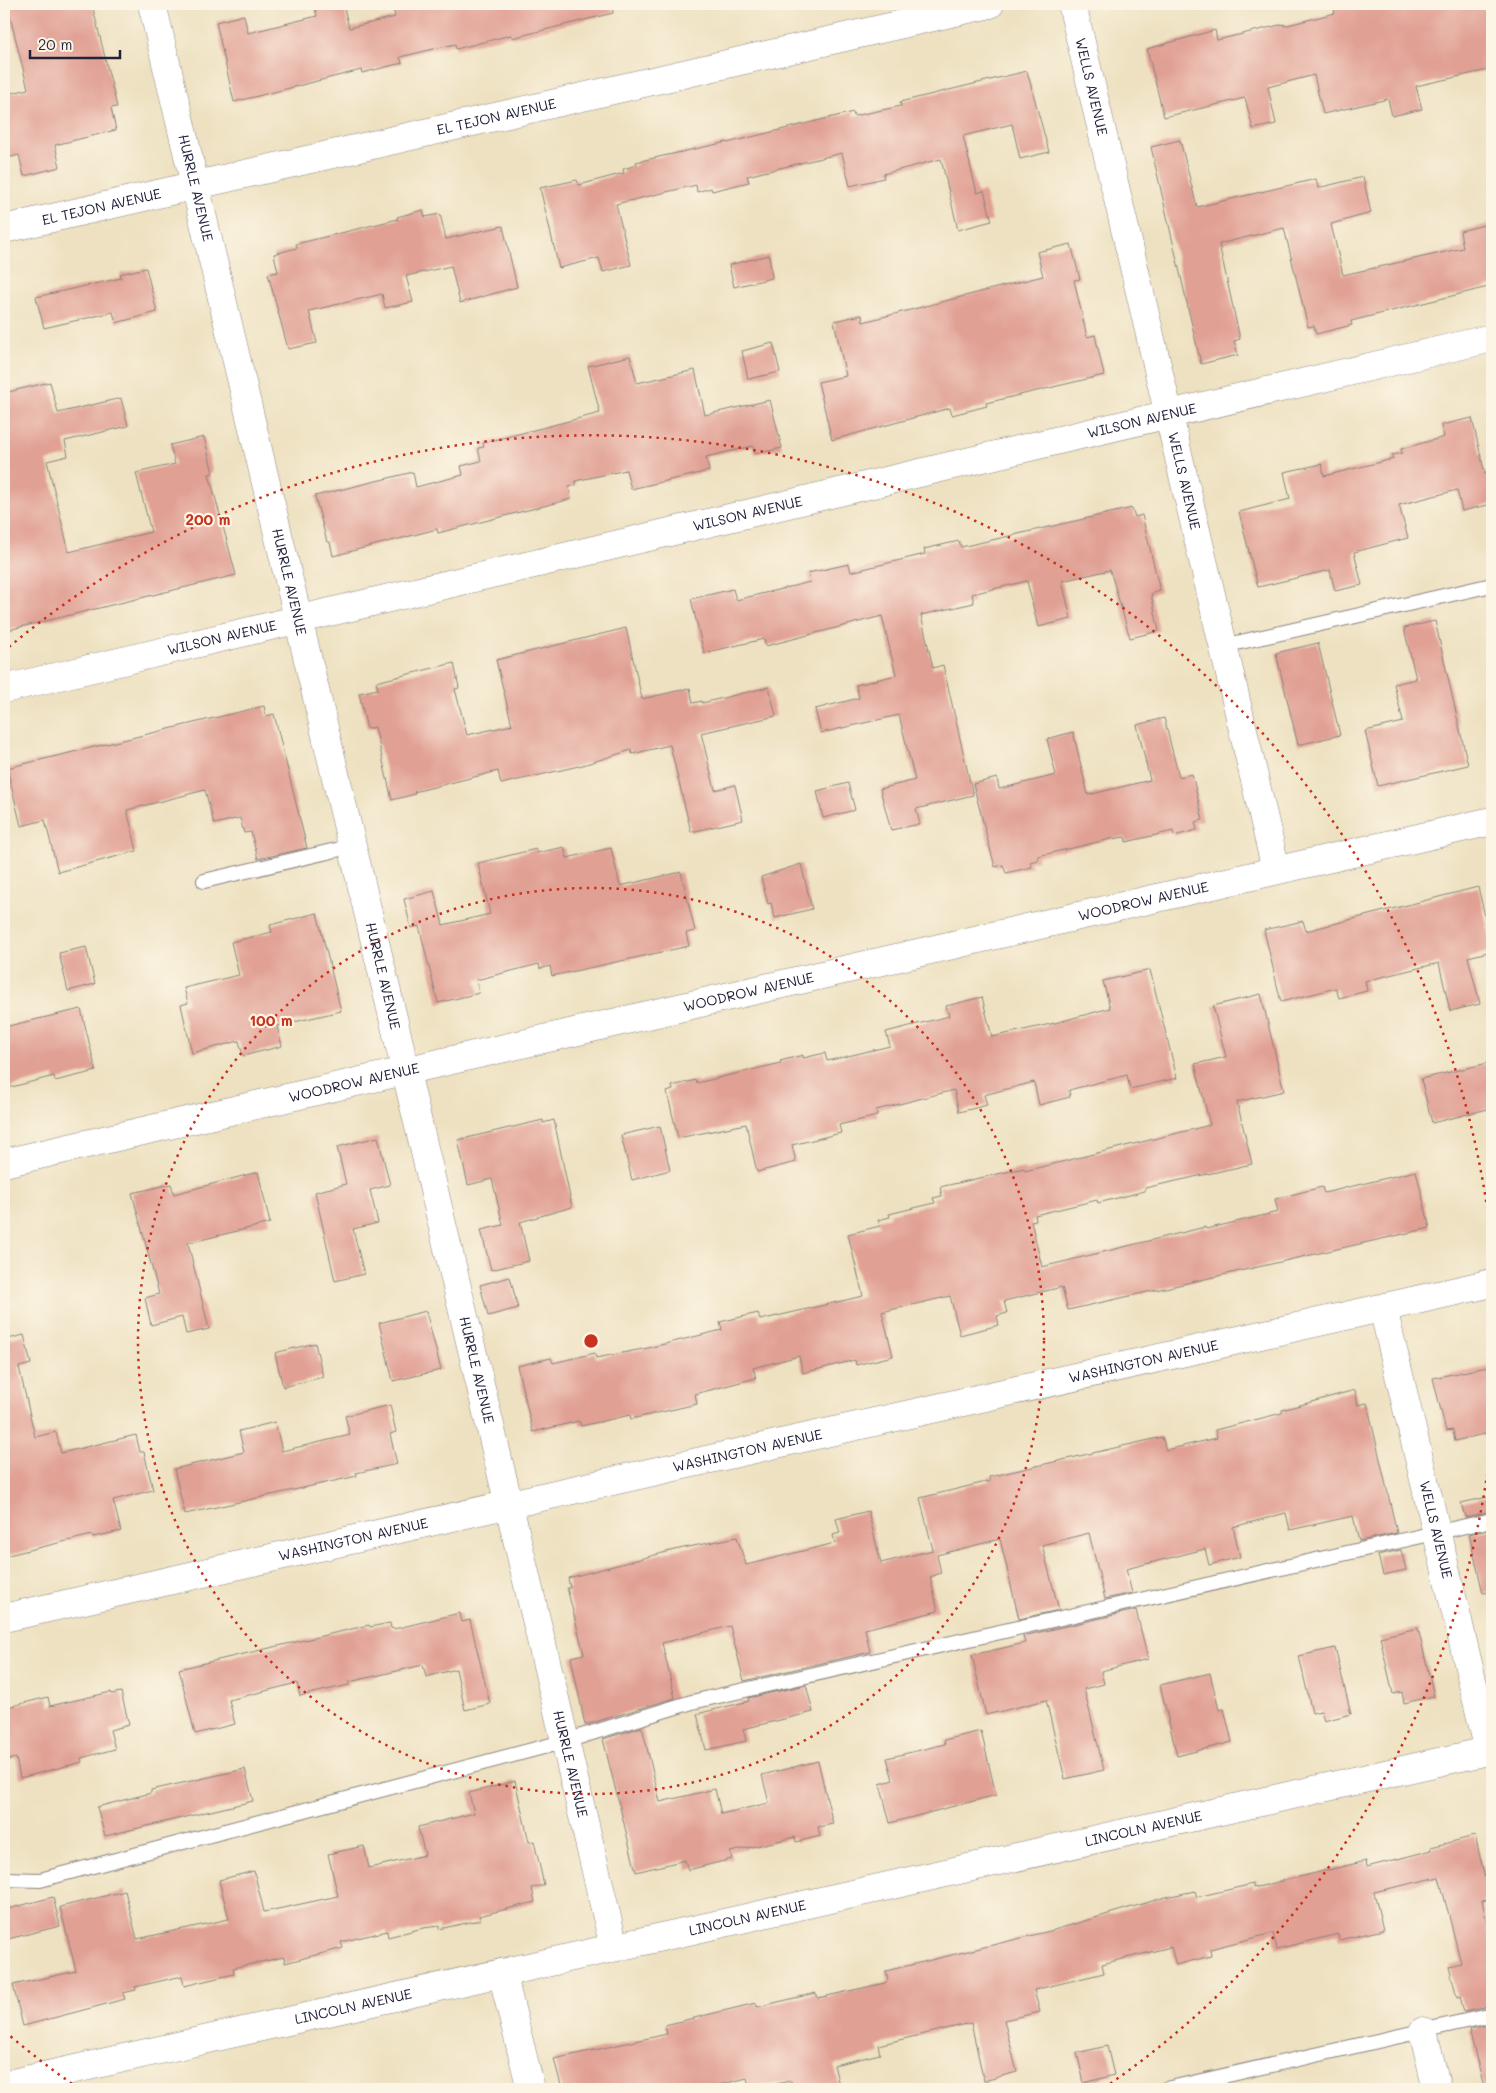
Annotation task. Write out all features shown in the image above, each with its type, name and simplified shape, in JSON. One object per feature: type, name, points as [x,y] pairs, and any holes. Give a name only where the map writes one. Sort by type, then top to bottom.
[{"type":"street","name":"HURRLE AVENUE","points":[[152,4],[614,1947]]},
{"type":"street","name":"EL TEJON AVENUE","points":[[4,229],[990,4]]},
{"type":"street","name":"WELLS AVENUE","points":[[1072,4],[1276,870]]},
{"type":"street","name":"WILSON AVENUE","points":[[4,690],[1168,413],[1492,338]]},
{"type":"street","name":"WOODROW AVENUE","points":[[4,1163],[1492,821]]},
{"type":"street","name":"WASHINGTON AVENUE","points":[[4,1618],[1492,1283]]},
{"type":"street","name":"WELLS AVENUE","points":[[1383,1308],[1490,1751]]},
{"type":"street","name":"LINCOLN AVENUE","points":[[4,2085],[1490,1751]]},
{"type":"street","points":[[502,1973],[531,2089]]},
{"type":"street","points":[[1423,2031],[1437,2089]]},
{"type":"lane","points":[[1223,646],[1492,585]]},
{"type":"lane","points":[[204,881],[353,846]]},
{"type":"lane","points":[[4,1879],[40,1880],[566,1741],[692,1702],[1492,1520]]},
{"type":"lane","points":[[1166,2089],[1492,2015]]},
{"type":"building","points":[[7,4],[92,4],[117,107],[111,108],[116,130],[55,145],[60,167],[24,176],[19,155],[7,158],[4,144],[4,95],[28,89]]},
{"type":"building","points":[[314,4],[343,4],[349,28],[395,17],[392,4],[612,4],[613,13],[512,38],[511,35],[456,49],[455,44],[400,57],[402,63],[362,73],[361,70],[234,102],[216,22],[244,15],[248,33],[317,16]]},
{"type":"building","points":[[1333,4],[1492,4],[1492,69],[1416,86],[1422,109],[1392,116],[1388,99],[1323,114],[1314,75],[1268,87],[1276,124],[1253,129],[1245,98],[1164,117],[1147,49],[1215,30],[1217,40],[1284,24],[1284,26],[1335,13]]},
{"type":"building","points":[[1027,71],[1049,152],[1020,159],[1012,124],[963,136],[977,193],[984,191],[992,221],[958,230],[941,159],[883,174],[884,178],[850,186],[842,153],[747,176],[749,182],[712,191],[711,188],[697,192],[696,185],[616,204],[631,265],[603,272],[599,258],[559,268],[540,188],[577,180],[579,185],[624,173],[623,169],[637,165],[636,162],[727,143],[853,112],[854,116],[901,106],[900,102]]},
{"type":"building","points":[[1180,140],[1197,207],[1316,179],[1318,188],[1363,177],[1371,213],[1331,224],[1343,275],[1463,248],[1460,231],[1492,223],[1492,286],[1351,321],[1352,325],[1316,334],[1314,326],[1308,327],[1284,228],[1219,244],[1240,339],[1234,341],[1238,355],[1201,364],[1151,147]]},
{"type":"building","points":[[423,210],[425,217],[440,214],[446,239],[503,226],[517,287],[460,303],[451,266],[406,276],[413,302],[385,308],[382,294],[309,311],[317,343],[288,349],[268,274],[278,272],[274,254],[297,248],[296,244],[398,219],[397,217]]},
{"type":"building","points":[[1071,244],[1080,279],[1074,280],[1087,337],[1095,335],[1104,375],[986,403],[987,406],[952,415],[950,408],[832,440],[818,382],[846,376],[834,321],[862,315],[863,322],[1043,276],[1037,252]]},
{"type":"building","points":[[769,255],[772,278],[734,287],[729,265]]},
{"type":"building","points":[[146,268],[157,312],[116,323],[113,312],[44,328],[36,297],[121,278],[120,274]]},
{"type":"building","points":[[773,343],[780,372],[748,379],[742,351]]},
{"type":"building","points":[[630,356],[637,383],[695,370],[705,415],[770,400],[782,448],[755,454],[753,446],[706,457],[709,471],[631,489],[626,470],[575,481],[576,485],[569,487],[571,499],[438,533],[437,529],[333,556],[330,542],[327,542],[315,496],[413,472],[416,487],[463,475],[461,466],[481,461],[478,448],[484,447],[483,443],[600,413],[588,366]]},
{"type":"building","points":[[50,382],[58,413],[121,398],[128,426],[65,441],[68,456],[47,461],[69,552],[151,532],[136,473],[175,464],[170,445],[204,437],[213,473],[209,474],[236,575],[4,631],[4,393]]},
{"type":"building","points":[[1472,418],[1485,474],[1492,472],[1492,504],[1462,511],[1457,490],[1399,505],[1408,538],[1354,552],[1362,585],[1335,591],[1330,570],[1258,587],[1239,512],[1290,499],[1284,472],[1322,464],[1324,476],[1393,459],[1392,455],[1402,453],[1401,449],[1444,437],[1441,425]]},
{"type":"building","points":[[1132,508],[1135,517],[1142,515],[1160,591],[1151,594],[1159,631],[1130,638],[1110,570],[1062,581],[1071,619],[1038,627],[1027,581],[972,594],[974,603],[921,615],[933,668],[943,665],[973,795],[916,809],[920,824],[891,830],[880,789],[915,780],[899,715],[821,733],[815,709],[859,698],[856,685],[896,675],[882,616],[766,646],[764,639],[704,653],[691,599],[733,589],[736,600],[810,582],[808,573],[849,564],[851,572],[925,554],[924,549],[959,541],[961,547]]},
{"type":"building","points":[[1435,621],[1468,765],[1378,786],[1365,731],[1403,722],[1394,684],[1416,679],[1404,628]]},
{"type":"building","points":[[626,628],[642,699],[690,688],[693,703],[702,701],[702,703],[769,687],[776,716],[701,733],[715,790],[735,785],[743,820],[691,832],[670,745],[632,754],[631,750],[583,765],[501,784],[498,771],[414,792],[415,794],[392,800],[375,727],[367,729],[359,693],[378,689],[376,682],[454,663],[459,688],[455,689],[467,735],[512,725],[496,660]]},
{"type":"building","points":[[1318,643],[1340,735],[1298,745],[1276,653]]},
{"type":"building","points":[[264,706],[266,716],[274,714],[307,848],[258,859],[251,832],[244,833],[240,818],[214,824],[205,790],[127,810],[137,851],[58,872],[45,820],[21,826],[7,768]]},
{"type":"building","points":[[1164,718],[1179,777],[1192,774],[1203,820],[1195,822],[1197,830],[1174,836],[1173,831],[1126,842],[1125,837],[1111,839],[1038,856],[1038,860],[1030,862],[1032,867],[1006,873],[1003,865],[995,867],[973,784],[997,778],[999,789],[1056,775],[1047,739],[1073,732],[1088,795],[1150,780],[1137,725]]},
{"type":"building","points":[[848,783],[855,810],[823,818],[817,791]]},
{"type":"building","points":[[564,847],[567,858],[611,848],[620,886],[681,872],[695,931],[686,933],[689,946],[552,976],[550,966],[540,969],[539,964],[476,980],[479,993],[438,1003],[419,926],[411,928],[404,899],[434,891],[443,925],[490,914],[478,863],[536,849],[537,853]]},
{"type":"building","points":[[801,864],[812,909],[775,918],[771,903],[768,904],[761,877]]},
{"type":"building","points":[[1478,887],[1492,946],[1492,951],[1468,957],[1480,1004],[1450,1011],[1439,963],[1365,981],[1367,991],[1339,998],[1336,988],[1281,1002],[1264,930],[1303,921],[1306,931]]},
{"type":"building","points":[[317,913],[341,1011],[277,1026],[282,1046],[243,1056],[239,1041],[192,1053],[181,1005],[188,1003],[184,988],[239,975],[231,942],[272,932],[270,925]]},
{"type":"building","points":[[86,947],[95,984],[68,991],[59,953]]},
{"type":"building","points":[[1150,970],[1177,1078],[1130,1089],[1127,1075],[1069,1090],[1070,1097],[1039,1105],[1034,1082],[984,1095],[987,1105],[959,1112],[954,1090],[876,1110],[877,1116],[839,1125],[841,1133],[792,1145],[796,1162],[757,1172],[746,1124],[678,1138],[667,1092],[673,1090],[672,1086],[696,1080],[697,1083],[781,1063],[780,1061],[803,1055],[803,1058],[825,1053],[827,1061],[890,1046],[886,1032],[949,1016],[946,1006],[982,997],[992,1037],[1055,1023],[1110,1008],[1103,981]]},
{"type":"building","points":[[1261,994],[1284,1091],[1237,1102],[1252,1164],[1145,1188],[1145,1191],[1098,1203],[1097,1200],[1035,1215],[1036,1220],[1031,1221],[1042,1267],[1205,1227],[1206,1229],[1278,1212],[1275,1199],[1322,1187],[1324,1193],[1416,1171],[1430,1228],[1068,1310],[1062,1287],[1004,1301],[1007,1313],[997,1316],[999,1325],[960,1335],[950,1296],[882,1312],[893,1356],[856,1365],[855,1360],[803,1373],[799,1356],[753,1368],[756,1378],[695,1394],[697,1404],[631,1419],[630,1415],[581,1426],[579,1421],[533,1432],[517,1366],[551,1358],[553,1363],[595,1353],[596,1358],[648,1348],[722,1330],[720,1322],[758,1313],[760,1320],[863,1296],[848,1234],[880,1226],[878,1220],[890,1217],[889,1214],[935,1203],[933,1198],[942,1196],[940,1187],[1024,1168],[1025,1171],[1210,1125],[1195,1064],[1226,1057],[1213,1006]]},
{"type":"building","points":[[81,1009],[96,1071],[55,1081],[54,1076],[4,1089],[4,1027]]},
{"type":"building","points":[[1492,1062],[1492,1108],[1432,1123],[1421,1079]]},
{"type":"building","points":[[543,1120],[543,1123],[554,1120],[572,1207],[520,1222],[529,1261],[491,1270],[481,1230],[503,1225],[492,1179],[468,1185],[458,1140]]},
{"type":"building","points":[[660,1126],[670,1170],[632,1180],[621,1135]]},
{"type":"building","points":[[378,1137],[390,1185],[370,1190],[378,1223],[353,1229],[364,1274],[335,1281],[315,1192],[346,1184],[337,1147]]},
{"type":"building","points":[[258,1172],[270,1223],[188,1243],[209,1329],[186,1334],[182,1317],[151,1325],[145,1298],[159,1294],[132,1193],[171,1184],[174,1194]]},
{"type":"building","points":[[510,1277],[518,1308],[488,1316],[480,1285]]},
{"type":"building","points":[[426,1311],[441,1370],[393,1381],[379,1323]]},
{"type":"building","points":[[24,1335],[31,1364],[19,1367],[35,1437],[56,1432],[61,1453],[136,1435],[140,1452],[144,1452],[153,1490],[113,1500],[121,1531],[93,1537],[92,1535],[4,1556],[4,1340]]},
{"type":"building","points":[[315,1343],[323,1377],[283,1387],[275,1353]]},
{"type":"building","points":[[1492,1366],[1492,1432],[1455,1441],[1453,1430],[1446,1431],[1433,1378]]},
{"type":"building","points":[[1355,1390],[1358,1405],[1367,1403],[1397,1533],[1359,1541],[1353,1516],[1290,1530],[1286,1513],[1233,1527],[1240,1557],[1209,1565],[1205,1549],[1126,1569],[1132,1593],[1105,1599],[1089,1533],[1042,1545],[1059,1610],[1019,1619],[1000,1539],[937,1555],[941,1573],[930,1577],[938,1611],[865,1629],[870,1652],[744,1681],[730,1626],[662,1643],[675,1698],[585,1725],[571,1657],[584,1654],[567,1588],[570,1588],[568,1578],[674,1550],[737,1537],[746,1565],[835,1543],[833,1535],[840,1533],[836,1519],[868,1511],[881,1563],[933,1550],[920,1498],[990,1481],[989,1477],[1162,1437],[1166,1450],[1217,1438],[1215,1430],[1282,1413],[1282,1410]]},
{"type":"building","points":[[390,1405],[396,1432],[390,1434],[397,1464],[356,1473],[357,1476],[185,1514],[174,1469],[244,1452],[239,1431],[275,1422],[282,1451],[350,1435],[345,1416]]},
{"type":"building","points":[[1492,1496],[1492,1511],[1465,1517],[1461,1503]]},
{"type":"building","points":[[1492,1529],[1492,1592],[1483,1593],[1469,1534]]},
{"type":"building","points":[[1401,1550],[1406,1570],[1383,1575],[1378,1555]]},
{"type":"building","points":[[1136,1610],[1148,1659],[1101,1671],[1104,1684],[1084,1689],[1104,1770],[1065,1779],[1046,1700],[986,1715],[972,1655],[1025,1643],[1023,1636]]},
{"type":"building","points":[[460,1613],[462,1622],[470,1620],[490,1704],[465,1710],[456,1669],[426,1677],[423,1665],[349,1682],[349,1685],[300,1696],[297,1683],[229,1700],[235,1724],[195,1734],[179,1669],[369,1625],[370,1627],[390,1623],[391,1628],[394,1629]]},
{"type":"building","points":[[1418,1628],[1434,1696],[1404,1703],[1402,1692],[1393,1694],[1380,1637]]},
{"type":"building","points":[[1335,1648],[1351,1714],[1324,1721],[1321,1711],[1312,1713],[1299,1656]]},
{"type":"building","points":[[1210,1673],[1219,1710],[1224,1709],[1232,1742],[1177,1756],[1160,1685]]},
{"type":"building","points":[[806,1685],[813,1712],[743,1729],[746,1741],[706,1750],[697,1714],[749,1701],[748,1698]]},
{"type":"building","points":[[111,1692],[111,1694],[121,1692],[129,1725],[110,1730],[115,1749],[81,1758],[82,1762],[20,1778],[16,1758],[4,1761],[4,1708],[48,1697],[50,1706]]},
{"type":"building","points":[[642,1727],[660,1802],[715,1789],[721,1814],[769,1803],[762,1775],[818,1761],[833,1824],[818,1827],[820,1836],[796,1842],[795,1837],[730,1852],[732,1859],[688,1870],[685,1860],[636,1872],[603,1739]]},
{"type":"building","points":[[981,1731],[996,1795],[890,1823],[880,1784],[893,1780],[887,1758],[945,1744],[944,1740]]},
{"type":"building","points":[[245,1769],[253,1801],[105,1836],[97,1807],[151,1793],[151,1790]]},
{"type":"building","points":[[515,1781],[529,1842],[534,1841],[544,1885],[532,1888],[535,1902],[479,1916],[480,1920],[439,1929],[439,1926],[423,1928],[388,1937],[387,1931],[341,1942],[343,1948],[285,1963],[284,1957],[233,1968],[234,1974],[184,1986],[182,1976],[135,1987],[136,1990],[123,1993],[125,1999],[23,2026],[13,1985],[76,1971],[60,1907],[125,1891],[137,1939],[229,1919],[219,1880],[254,1871],[264,1912],[338,1896],[328,1854],[364,1846],[369,1868],[425,1855],[418,1827],[474,1813],[469,1793]]},
{"type":"building","points":[[1475,1836],[1490,1899],[1482,1901],[1492,1947],[1492,2006],[1464,2012],[1460,1996],[1457,1997],[1449,1966],[1461,1963],[1439,1877],[1374,1892],[1383,1930],[1339,1940],[1338,1934],[1277,1949],[1273,1933],[1210,1949],[1211,1956],[1176,1965],[1171,1947],[1102,1964],[1104,1973],[1034,1990],[1040,2012],[1004,2020],[1017,2072],[984,2081],[971,2023],[878,2045],[880,2054],[834,2065],[840,2089],[793,2089],[791,2081],[750,2089],[747,2078],[702,2089],[562,2089],[554,2059],[667,2034],[665,2025],[756,2003],[757,2007],[816,1993],[818,1998],[885,1983],[888,1980],[886,1971],[1054,1930],[1166,1897],[1195,1891],[1197,1897],[1253,1884],[1253,1888],[1366,1861],[1367,1867],[1432,1850],[1431,1847]]},
{"type":"building","points":[[53,1897],[60,1926],[4,1940],[4,1910]]},
{"type":"building","points":[[1492,2024],[1492,2087],[1484,2088],[1469,2029]]},
{"type":"building","points":[[1107,2046],[1114,2075],[1084,2083],[1077,2053]]}]
